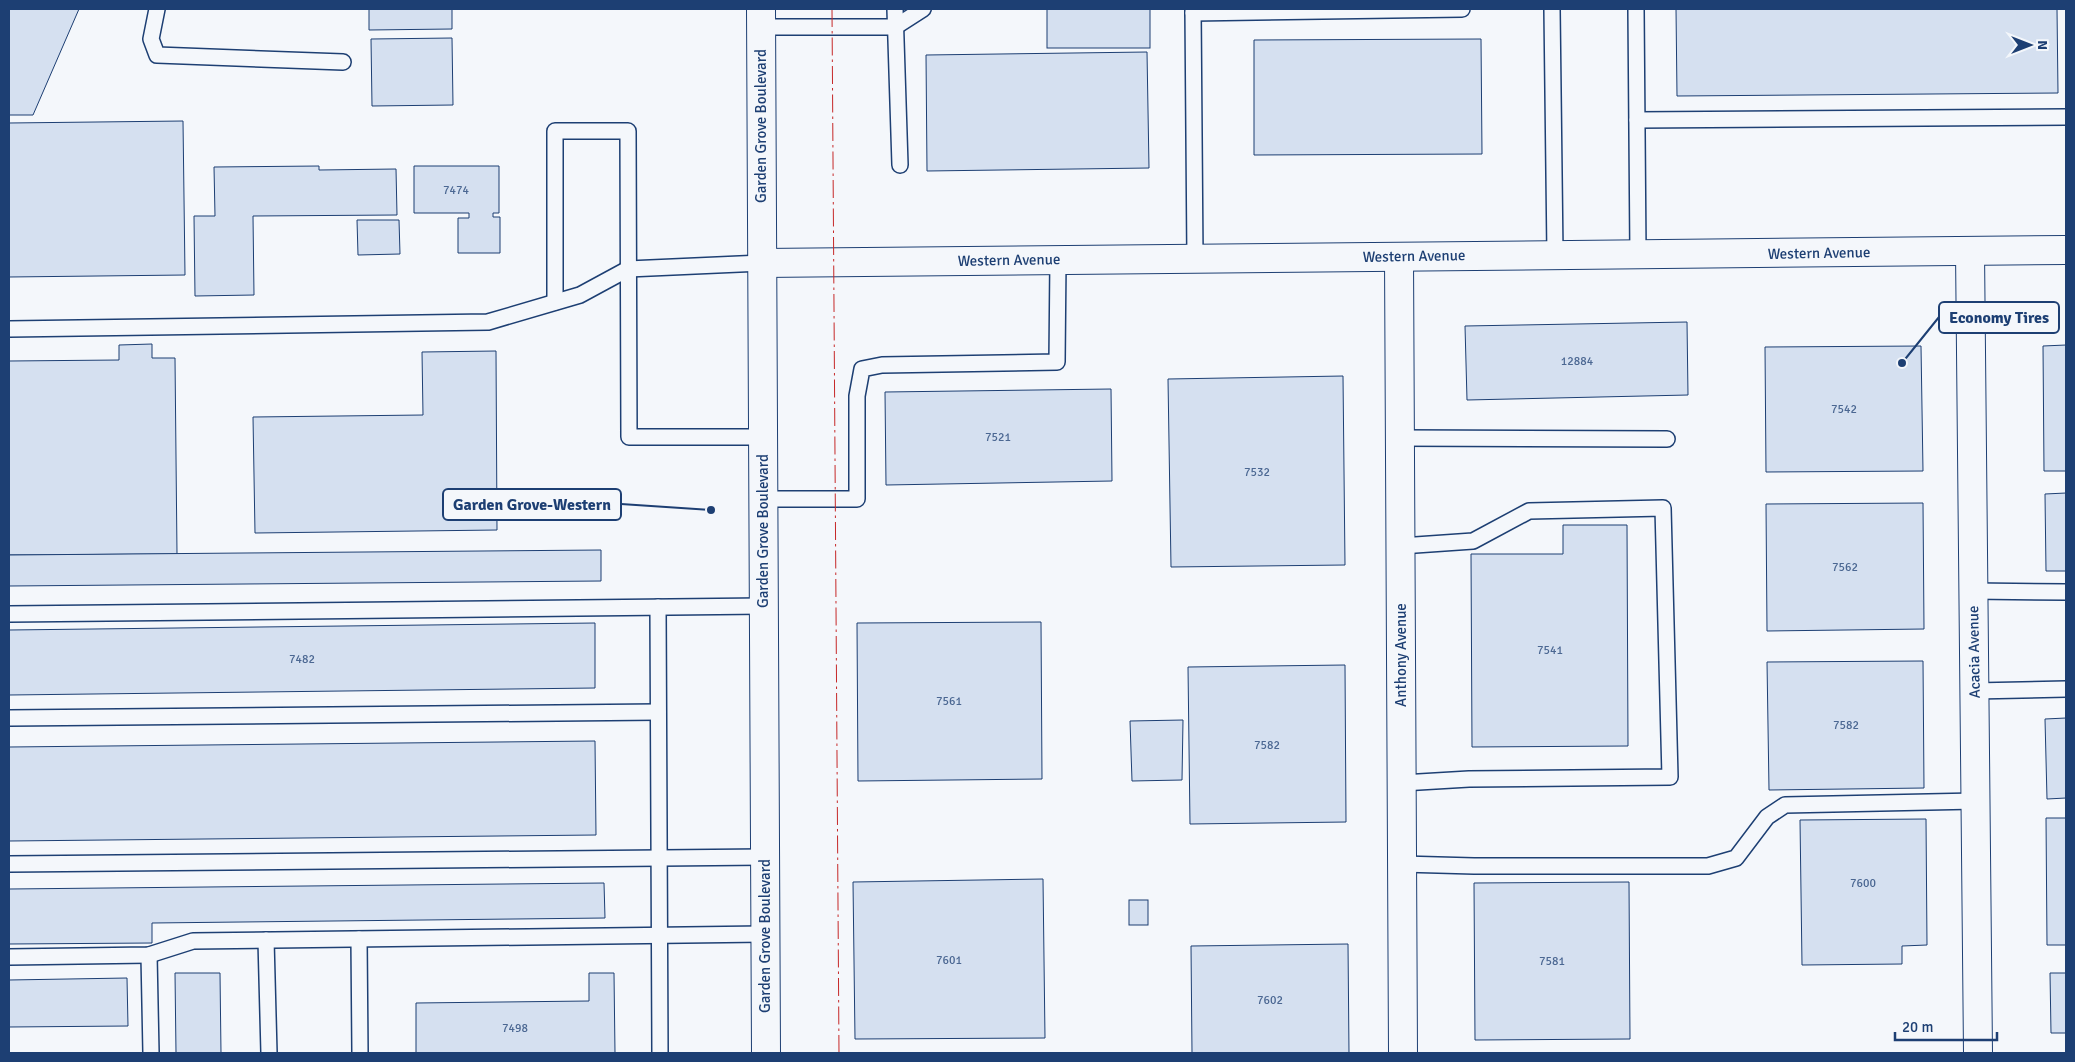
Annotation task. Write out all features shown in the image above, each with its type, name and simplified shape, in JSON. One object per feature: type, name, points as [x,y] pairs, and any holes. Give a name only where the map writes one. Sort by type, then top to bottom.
[{"type":"street","name":"Garden Grove Boulevard","points":[[761,18],[766,1053]]},
{"type":"street","name":"Western Avenue","points":[[762,263],[2066,250]]},
{"type":"street","name":"Acacia Avenue","points":[[1970,251],[1978,1053]]},
{"type":"street","name":"Anthony Avenue","points":[[1399,257],[1403,1053]]},
{"type":"lane","points":[[157,9],[151,39],[157,55],[343,62]]},
{"type":"lane","points":[[895,9],[900,165]]},
{"type":"lane","points":[[761,18],[895,27],[923,9]]},
{"type":"lane","points":[[1195,259],[1193,11],[1462,9]]},
{"type":"lane","points":[[1552,9],[1555,255]]},
{"type":"lane","points":[[1636,9],[1638,254]]},
{"type":"lane","points":[[1637,120],[2066,117]]},
{"type":"lane","points":[[555,302],[555,131],[628,131],[629,437],[762,437]]},
{"type":"lane","points":[[763,499],[857,498],[857,396],[862,369],[882,364],[1057,362],[1058,260]]},
{"type":"lane","points":[[9,330],[488,322],[580,295],[628,269],[762,263]]},
{"type":"lane","points":[[1400,438],[1667,439]]},
{"type":"lane","points":[[1401,546],[1473,541],[1529,511],[1663,508],[1670,777],[1469,779],[1402,783]]},
{"type":"lane","points":[[1973,591],[2066,592]]},
{"type":"lane","points":[[9,614],[764,606]]},
{"type":"lane","points":[[658,607],[661,935],[660,1053]]},
{"type":"lane","points":[[1974,691],[2066,689]]},
{"type":"lane","points":[[9,718],[658,712]]},
{"type":"lane","points":[[1402,864],[1474,866],[1708,866],[1736,858],[1768,817],[1784,805],[1976,801]]},
{"type":"lane","points":[[9,864],[765,857]]},
{"type":"lane","points":[[9,957],[149,955],[193,941],[765,934]]},
{"type":"lane","points":[[359,939],[360,1053]]},
{"type":"lane","points":[[266,940],[269,1053]]},
{"type":"lane","points":[[149,955],[151,1053]]},
{"type":"building","points":[[9,9],[79,9],[33,115],[9,115]]},
{"type":"building","points":[[369,9],[452,9],[452,29],[369,30]]},
{"type":"building","points":[[1047,9],[1150,9],[1150,48],[1047,48]]},
{"type":"building","points":[[1676,9],[2057,9],[2058,93],[1677,96]]},
{"type":"building","points":[[452,38],[453,105],[372,106],[371,39]]},
{"type":"building","points":[[1481,39],[1482,154],[1254,155],[1254,40]]},
{"type":"building","points":[[1147,52],[1149,168],[927,171],[926,55]]},
{"type":"building","points":[[183,121],[185,275],[9,277],[9,123]]},
{"type":"building","points":[[319,166],[319,170],[396,169],[397,215],[253,216],[254,295],[195,296],[194,216],[215,216],[214,167]]},
{"type":"building","points":[[414,166],[499,166],[499,213],[493,213],[493,217],[500,217],[500,253],[458,253],[458,218],[469,218],[469,213],[414,213]]},
{"type":"building","points":[[357,220],[399,220],[400,254],[358,255]]},
{"type":"building","points":[[1687,322],[1688,395],[1467,400],[1465,326]]},
{"type":"building","points":[[152,344],[152,358],[175,358],[177,554],[9,555],[9,361],[119,360],[119,345]]},
{"type":"building","points":[[2066,345],[2066,471],[2044,471],[2043,346]]},
{"type":"building","points":[[1921,346],[1923,471],[1766,472],[1765,347]]},
{"type":"building","points":[[496,351],[497,530],[255,533],[253,417],[423,415],[422,352]]},
{"type":"building","points":[[1343,376],[1345,565],[1171,567],[1168,379]]},
{"type":"building","points":[[1111,389],[1112,481],[886,485],[885,392]]},
{"type":"building","points":[[2066,493],[2066,571],[2046,571],[2045,494]]},
{"type":"building","points":[[1923,503],[1924,629],[1767,631],[1766,504]]},
{"type":"building","points":[[1563,525],[1627,525],[1628,746],[1472,747],[1471,554],[1563,554]]},
{"type":"building","points":[[601,550],[601,581],[9,586],[9,555]]},
{"type":"building","points":[[1041,622],[1042,779],[858,781],[857,623]]},
{"type":"building","points":[[595,623],[595,688],[9,695],[9,630]]},
{"type":"building","points":[[1923,661],[1924,788],[1769,790],[1767,662]]},
{"type":"building","points":[[1345,665],[1346,822],[1190,824],[1188,667]]},
{"type":"building","points":[[2066,718],[2066,798],[2047,799],[2045,719]]},
{"type":"building","points":[[1183,720],[1182,780],[1132,781],[1130,721]]},
{"type":"building","points":[[595,741],[596,835],[9,841],[9,747]]},
{"type":"building","points":[[2046,818],[2066,818],[2066,945],[2047,945]]},
{"type":"building","points":[[1926,819],[1927,945],[1902,946],[1902,964],[1802,965],[1800,820]]},
{"type":"building","points":[[1043,879],[1045,1038],[855,1039],[853,882]]},
{"type":"building","points":[[1629,882],[1630,1039],[1475,1040],[1474,883]]},
{"type":"building","points":[[604,883],[605,918],[152,923],[152,943],[9,944],[9,889]]},
{"type":"building","points":[[1129,900],[1148,900],[1148,925],[1129,925]]},
{"type":"building","points":[[1348,944],[1349,1053],[1192,1053],[1191,946]]},
{"type":"building","points":[[175,973],[220,973],[221,1053],[176,1053]]},
{"type":"building","points":[[589,973],[614,973],[615,1053],[416,1053],[416,1003],[589,1001]]},
{"type":"building","points":[[2050,973],[2066,973],[2066,1033],[2051,1033]]},
{"type":"building","points":[[127,978],[128,1026],[9,1027],[9,980]]},
{"type":"power","points":[[832,9],[839,1053]]},
{"type":"place","name":"Economy Tires","points":[[1902,363]]},
{"type":"place","name":"Garden Grove-Western","points":[[711,510]]}]
